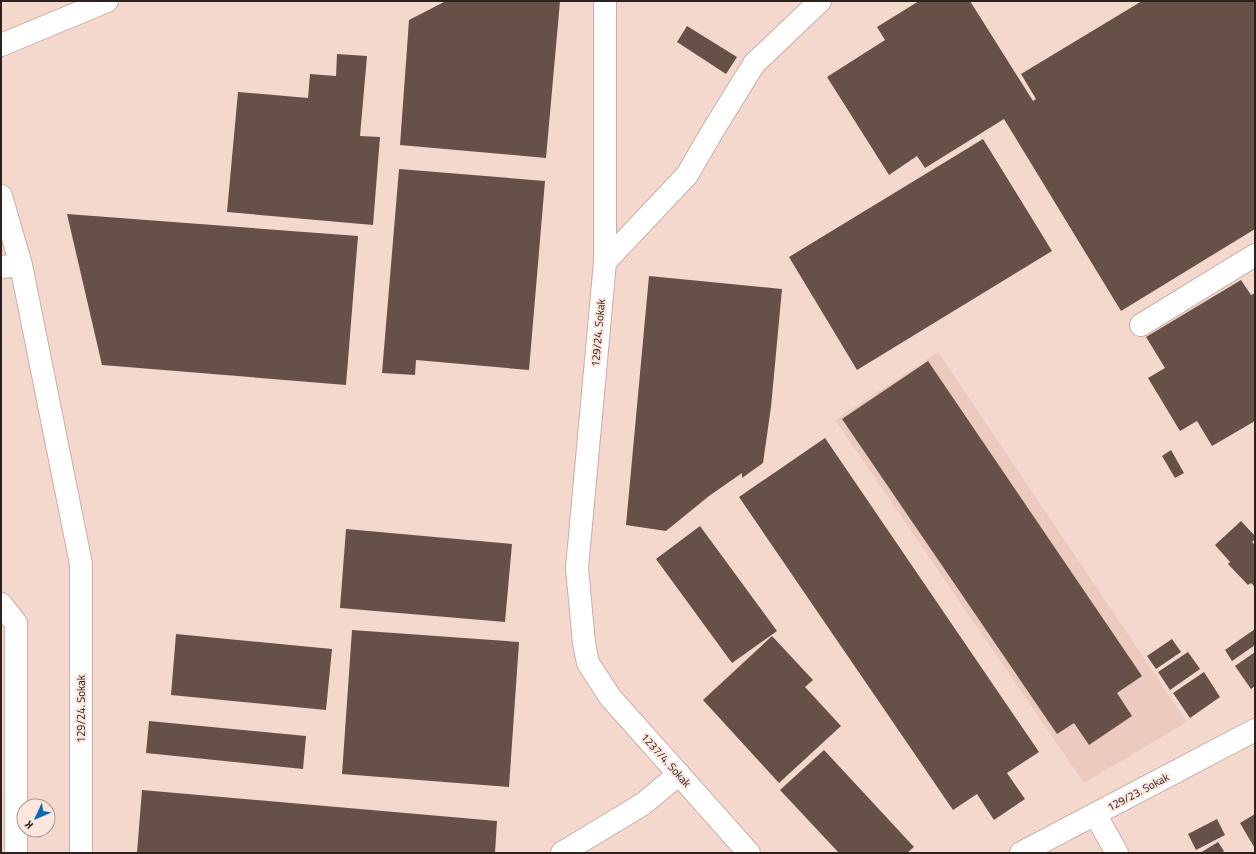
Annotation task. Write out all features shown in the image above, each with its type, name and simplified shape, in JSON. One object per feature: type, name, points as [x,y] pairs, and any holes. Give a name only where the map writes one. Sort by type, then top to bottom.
[{"type":"street","points":[[1,45],[107,1]]},
{"type":"street","name":"129/24. Sokak","points":[[588,663],[584,643],[577,568],[605,262],[605,1]]},
{"type":"street","points":[[605,262],[687,175],[754,64],[820,1]]},
{"type":"street","name":"129/24. Sokak","points":[[1,196],[11,266],[81,564],[81,853]]},
{"type":"street","points":[[1141,325],[1255,255]]},
{"type":"street","points":[[1,604],[16,623],[9,670],[16,853]]},
{"type":"street","name":"1237/4. Sokak","points":[[588,663],[610,697],[749,853]]},
{"type":"street","name":"129/23. Sokak","points":[[1021,853],[1255,730]]},
{"type":"street","points":[[562,853],[643,804],[679,774]]},
{"type":"street","points":[[1095,814],[1118,853]]},
{"type":"shaded area","points":[[938,352],[1187,722],[1084,783],[835,420]]},
{"type":"building","points":[[446,1],[560,1],[546,158],[400,145],[409,20]]},
{"type":"building","points":[[919,1],[970,1],[1033,101],[1036,99],[1021,74],[1142,1],[1255,1],[1255,229],[1121,311],[1004,119],[925,168],[917,156],[889,175],[827,77],[885,40],[877,27]]},
{"type":"building","points":[[687,26],[737,57],[726,74],[677,42]]},
{"type":"building","points":[[337,54],[367,56],[360,136],[380,137],[373,225],[227,212],[238,92],[308,98],[310,74],[336,76]]},
{"type":"building","points":[[983,139],[1052,251],[857,370],[789,257]]},
{"type":"building","points":[[399,169],[545,181],[529,370],[416,360],[415,375],[382,373]]},
{"type":"building","points":[[67,214],[358,236],[346,385],[102,365]]},
{"type":"building","points":[[649,276],[782,289],[771,407],[763,463],[742,478],[742,473],[709,496],[666,531],[626,525]]},
{"type":"building","points":[[1241,280],[1251,295],[1255,293],[1255,421],[1212,446],[1197,421],[1180,431],[1148,378],[1165,368],[1146,337]]},
{"type":"building","points":[[928,361],[1142,676],[1117,693],[1132,716],[1089,745],[1074,723],[1057,734],[842,419]]},
{"type":"building","points":[[825,438],[1039,752],[1007,773],[1025,799],[994,820],[977,794],[953,810],[739,497]]},
{"type":"building","points":[[1171,450],[1184,473],[1175,478],[1162,456]]},
{"type":"building","points":[[1241,521],[1255,536],[1255,539],[1252,542],[1255,545],[1255,587],[1251,583],[1248,585],[1228,564],[1230,562],[1215,545]]},
{"type":"building","points":[[700,526],[777,631],[732,663],[656,559]]},
{"type":"building","points":[[346,529],[512,544],[505,622],[340,608]]},
{"type":"building","points":[[1255,629],[1255,645],[1232,661],[1225,650]]},
{"type":"building","points":[[352,630],[519,642],[509,787],[342,774]]},
{"type":"building","points":[[176,634],[332,649],[326,710],[171,695]]},
{"type":"building","points":[[772,636],[813,680],[805,687],[841,726],[779,783],[703,700]]},
{"type":"building","points":[[1172,639],[1181,652],[1156,669],[1147,656]]},
{"type":"building","points":[[1188,652],[1200,669],[1170,690],[1158,672]]},
{"type":"building","points":[[1255,652],[1255,686],[1251,689],[1235,666]]},
{"type":"building","points":[[1204,672],[1220,697],[1190,718],[1173,693]]},
{"type":"building","points":[[149,721],[306,736],[303,769],[146,753]]},
{"type":"building","points":[[824,750],[914,847],[907,853],[839,853],[780,790]]},
{"type":"building","points":[[142,790],[497,821],[495,853],[137,853]]},
{"type":"building","points":[[1255,814],[1255,847],[1254,847],[1240,823]]},
{"type":"building","points":[[1217,819],[1225,835],[1196,850],[1188,834]]},
{"type":"building","points":[[1218,842],[1224,851],[1221,853],[1200,853]]}]
